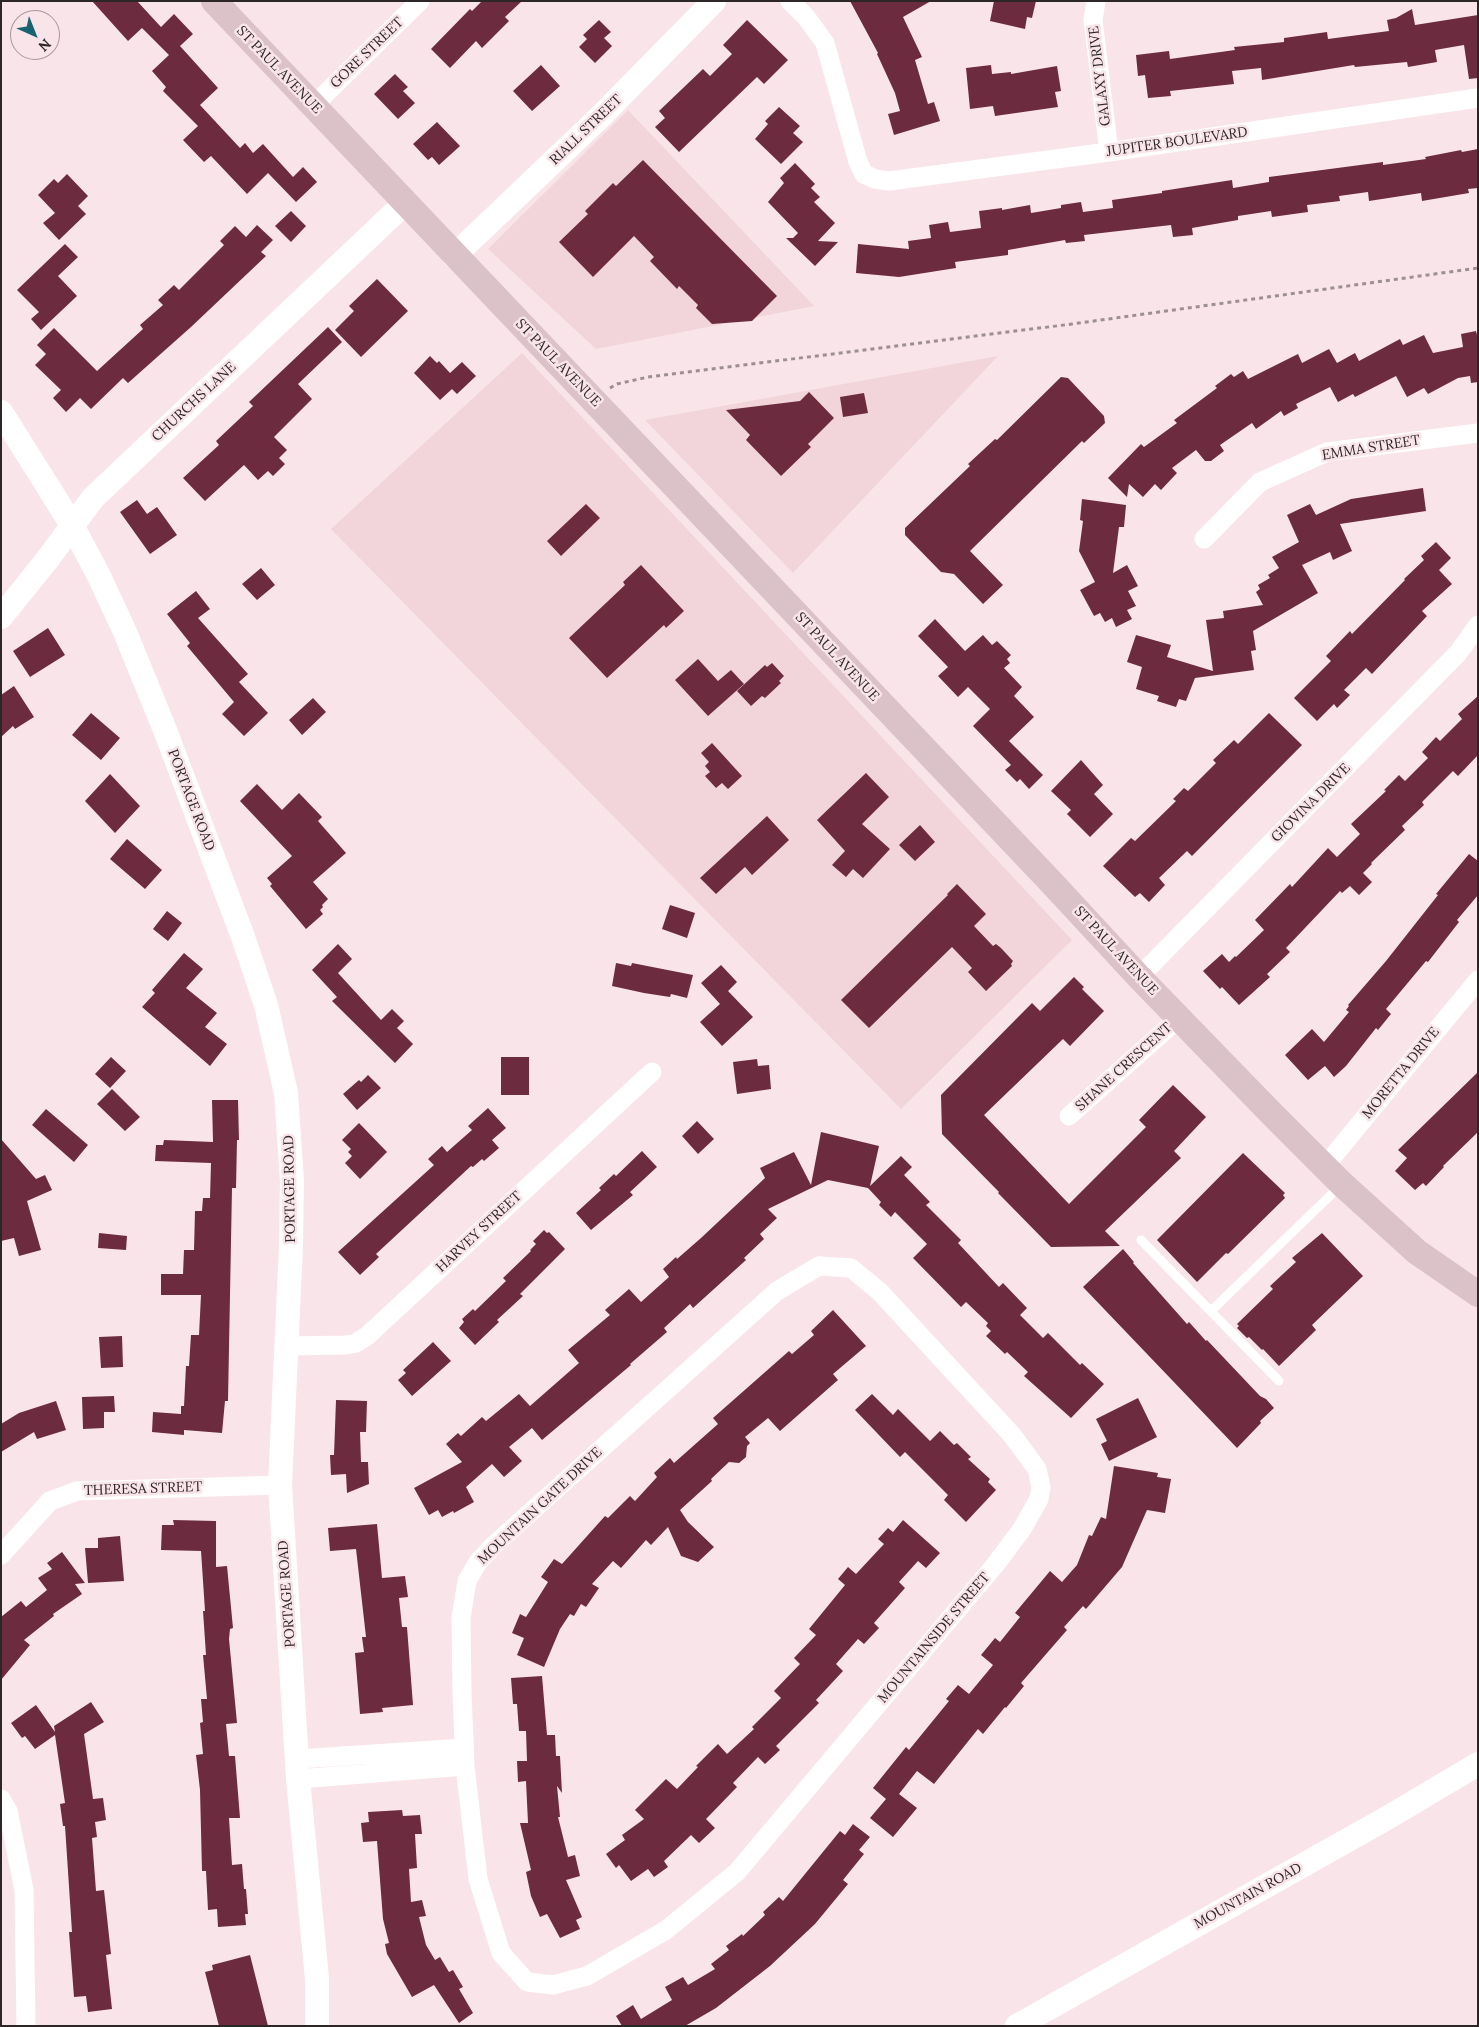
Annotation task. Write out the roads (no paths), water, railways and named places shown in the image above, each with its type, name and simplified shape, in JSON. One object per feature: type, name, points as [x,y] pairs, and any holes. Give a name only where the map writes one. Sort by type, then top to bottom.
[{"type":"main road","name":"ST PAUL AVENUE","points":[[214,1],[314,105],[454,256],[1063,894],[1139,977],[1334,1175],[1417,1252],[1478,1294]]},
{"type":"street","name":"GORE STREET","points":[[314,105],[420,1]]},
{"type":"street","name":"RIALL STREET","points":[[454,256],[602,115],[714,1]]},
{"type":"street","name":"JUPITER BOULEVARD","points":[[790,1],[825,43],[858,162],[864,174],[875,179],[889,181],[1109,152],[1478,98]]},
{"type":"street","name":"GALAXY DRIVE","points":[[1096,1],[1093,20],[1109,152]]},
{"type":"street","name":"CHURCHS LANE","points":[[1,616],[47,560],[93,498],[405,203]]},
{"type":"street","name":"PORTAGE ROAD","points":[[1,412],[72,524],[122,624],[243,938],[266,1006],[286,1093],[292,1181],[287,1346],[280,1485],[298,1769],[317,1979],[317,2026]]},
{"type":"street","name":"EMMA STREET","points":[[1204,539],[1260,482],[1327,452],[1478,433]]},
{"type":"street","name":"GIOVINA DRIVE","points":[[1139,977],[1458,654],[1478,625]]},
{"type":"street","name":"MORETTA DRIVE","points":[[1334,1175],[1478,980]]},
{"type":"street","name":"SHANE CRESCENT","points":[[1069,1116],[1180,1018]]},
{"type":"street","name":"HARVEY STREET","points":[[287,1346],[346,1345],[356,1343],[367,1336],[652,1072]]},
{"type":"street","name":"MOUNTAIN GATE DRIVE","points":[[720,1886],[666,1930],[587,1976],[553,1985],[527,1982],[500,1953],[478,1879],[465,1757],[461,1618],[467,1581],[478,1562],[522,1520],[776,1291],[818,1266],[851,1268],[880,1292],[957,1376]]},
{"type":"street","name":"MOUNTAINSIDE STREET","points":[[720,1886],[738,1872],[995,1565],[1022,1529],[1039,1499],[1041,1487],[1037,1469],[1012,1435],[957,1376]]},
{"type":"street","name":"THERESA STREET","points":[[1,1555],[50,1502],[77,1491],[280,1485]]},
{"type":"street","points":[[298,1769],[465,1757]]},
{"type":"street","name":"MOUNTAIN ROAD","points":[[1017,2026],[1387,1818],[1478,1764]]},
{"type":"street","points":[[1,1798],[8,1810],[24,1890],[26,2026]]},
{"type":"lane","points":[[1212,1311],[1334,1175]]},
{"type":"lane","points":[[1141,1240],[1279,1381]]}]
